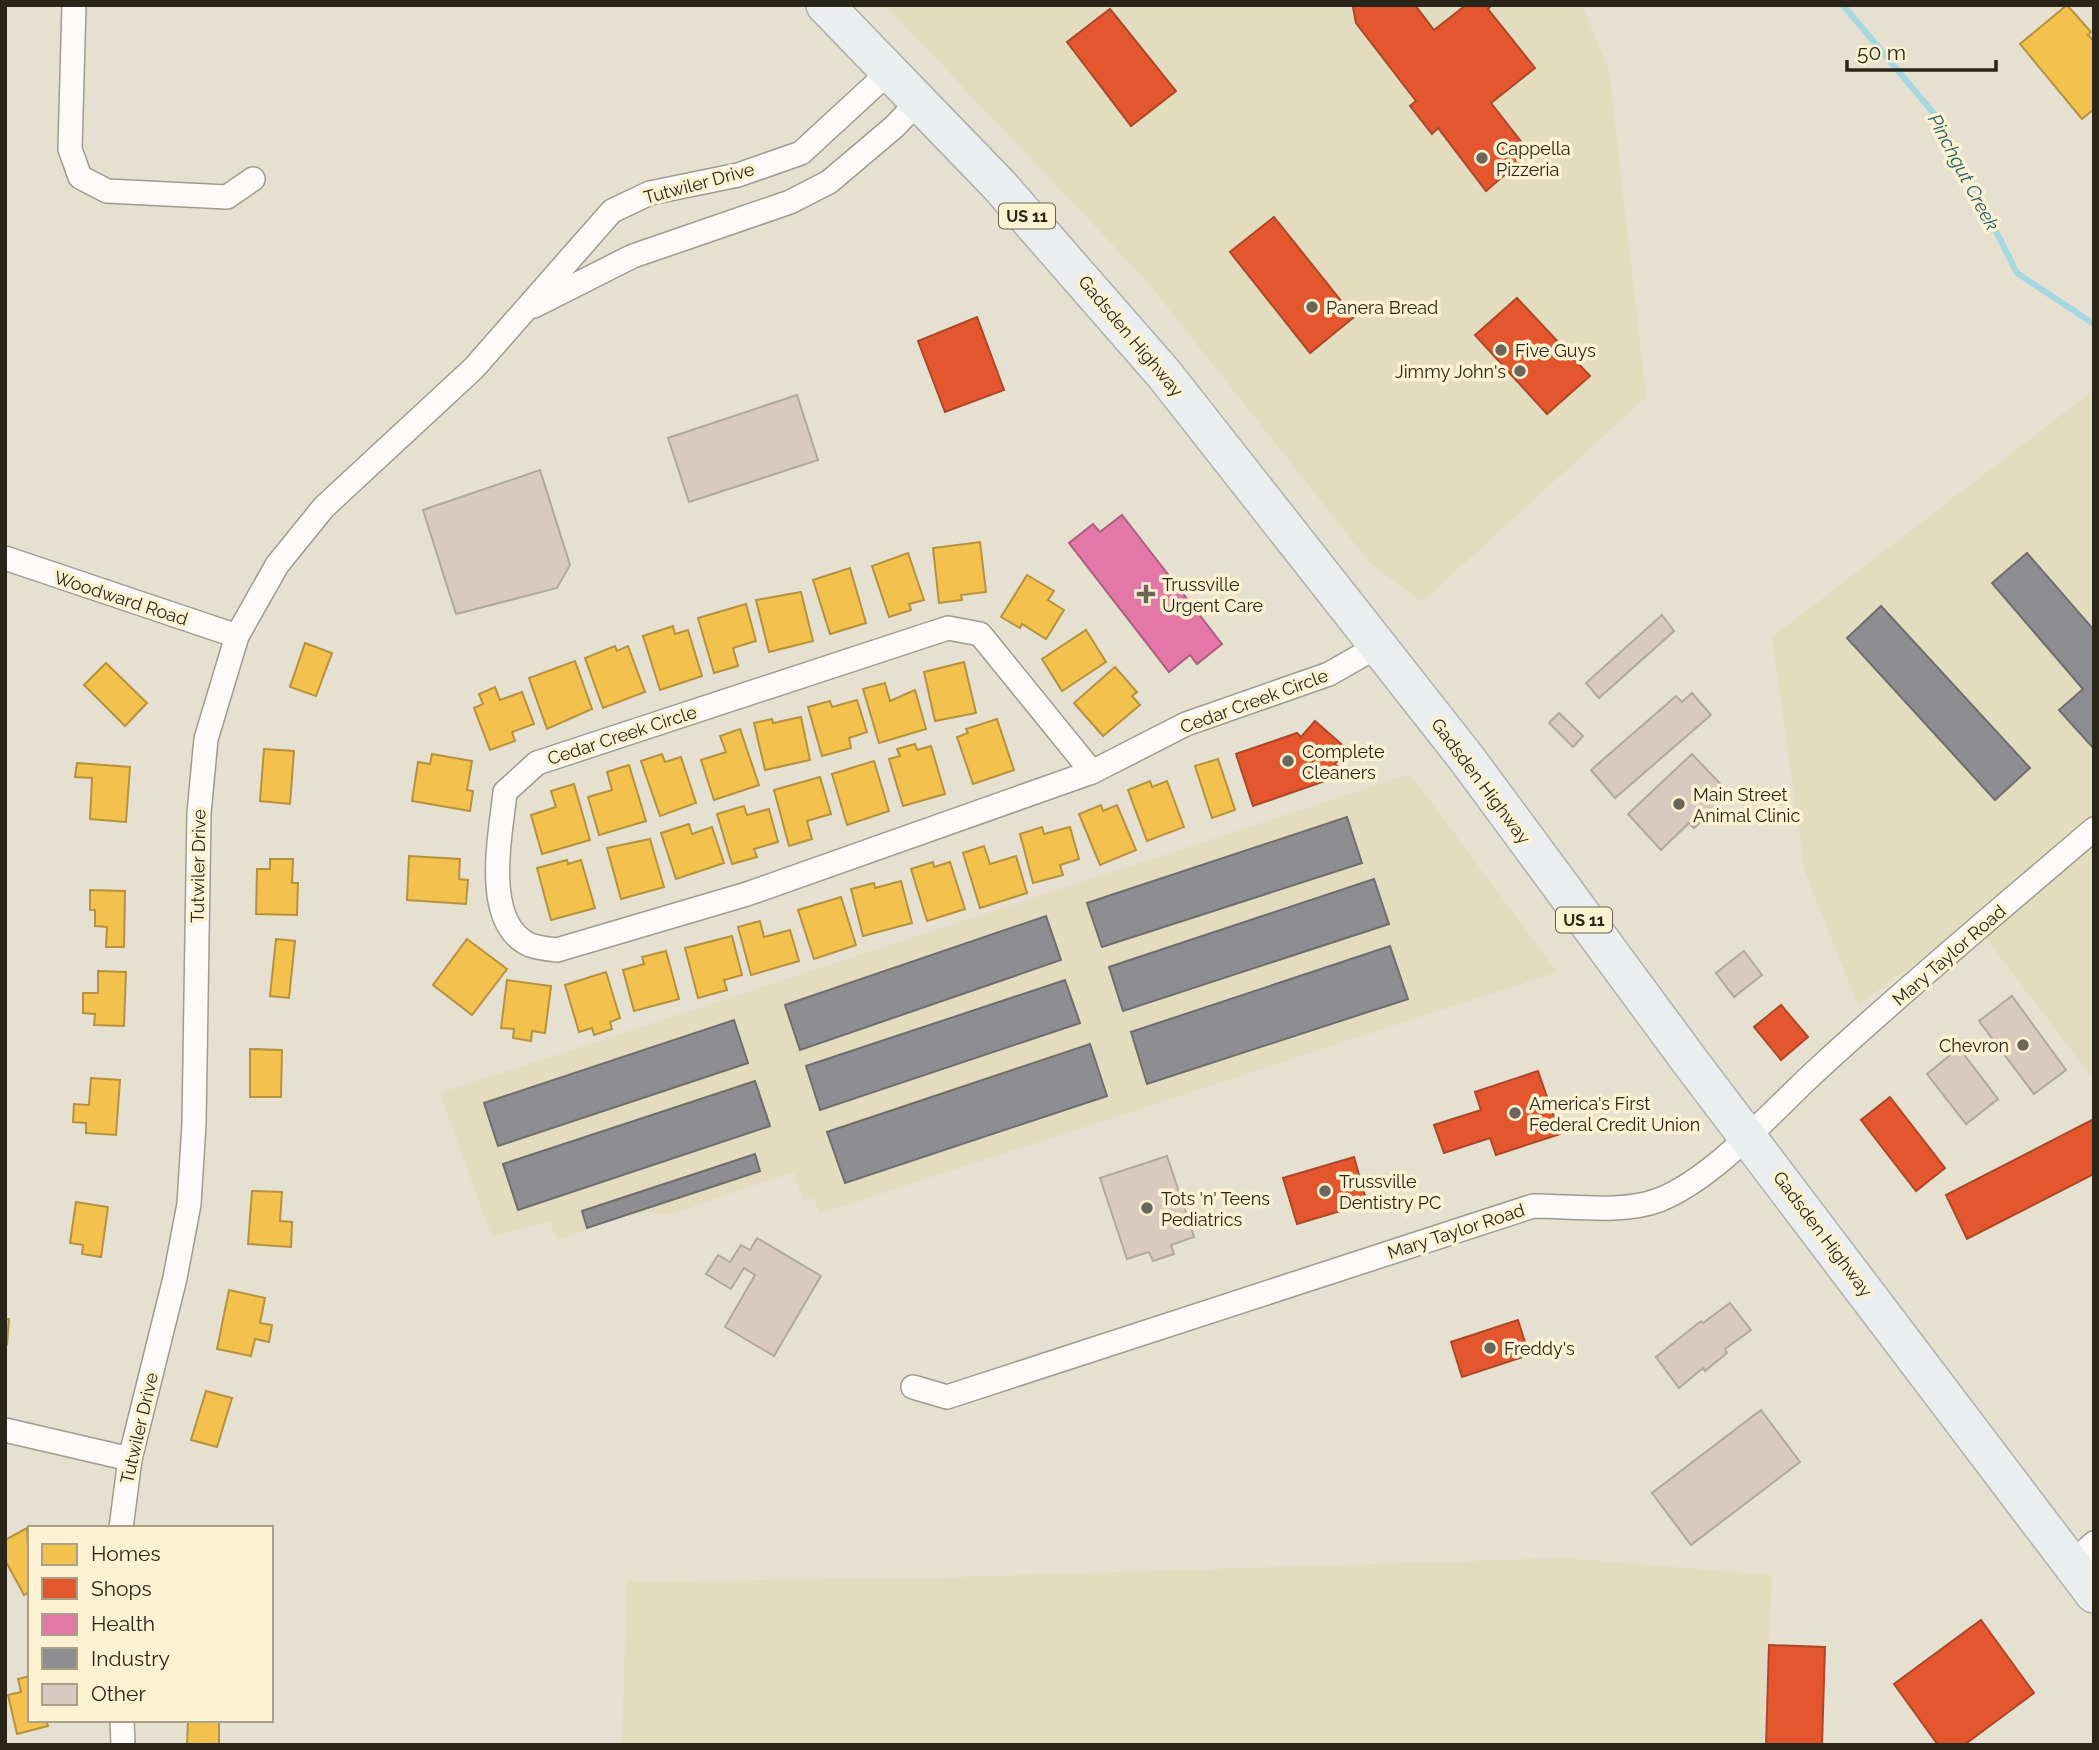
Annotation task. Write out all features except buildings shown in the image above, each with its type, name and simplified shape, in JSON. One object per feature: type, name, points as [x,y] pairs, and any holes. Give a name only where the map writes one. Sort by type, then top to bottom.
[{"type":"main road","name":"Gadsden Highway","points":[[825,5],[999,186],[1130,333],[1467,759],[1746,1137],[2083,1554],[2094,1594]]},
{"type":"street","points":[[74,5],[71,149],[80,177],[107,191],[227,197],[253,179]]},
{"type":"street","name":"Tutwiler Drive","points":[[121,1526],[130,1459],[175,1278],[189,1204],[194,1110],[199,813],[206,739],[237,636],[277,565],[324,507],[474,368],[612,211],[650,193],[738,175],[801,153],[890,71]]},
{"type":"street","name":"Tutwiler Drive","points":[[522,313],[633,256],[790,202],[829,182],[894,127],[918,102]]},
{"type":"street","name":"Woodward Road","points":[[5,558],[237,636]]},
{"type":"street","name":"Cedar Creek Circle","points":[[1092,772],[980,634],[948,628],[537,763],[505,792],[497,881],[507,926],[530,945],[558,950],[747,894],[1092,772],[1186,724],[1329,674],[1378,646]]},
{"type":"street","name":"Mary Taylor Road","points":[[913,1387],[947,1397],[1533,1206],[1626,1207],[1660,1200],[1698,1176],[1746,1137],[1819,1068],[2094,829]]},
{"type":"street","points":[[5,1430],[130,1459]]},
{"type":"street","points":[[122,1722],[123,1745]]},
{"type":"shaded area","points":[[885,5],[1582,5],[1609,71],[1646,397],[1422,602],[1371,564],[1146,280]]},
{"type":"shaded area","points":[[2094,390],[2094,1080],[1973,921],[1858,1005],[1805,872],[1772,637]]},
{"type":"shaded area","points":[[1410,774],[1557,972],[819,1214],[815,1198],[804,1201],[793,1172],[668,1215],[630,1214],[558,1240],[549,1221],[492,1237],[440,1093]]},
{"type":"shaded area","points":[[1562,1558],[1772,1575],[1763,1745],[622,1745],[627,1582],[962,1577]]},
{"type":"waterway","name":"Pinchgut Creek","points":[[1843,5],[1941,122],[2017,273],[2094,324]]},
{"type":"place","name":"Cappella Pizzeria","points":[[1482,158]]},
{"type":"place","name":"Panera Bread","points":[[1312,307]]},
{"type":"place","name":"Five Guys","points":[[1501,350]]},
{"type":"place","name":"Jimmy John's","points":[[1520,371]]},
{"type":"place","name":"Trussville Urgent Care","points":[[1146,594]]},
{"type":"place","name":"Complete Cleaners","points":[[1288,761]]},
{"type":"place","name":"Main Street Animal Clinic","points":[[1679,804]]},
{"type":"place","name":"Chevron","points":[[2023,1045]]},
{"type":"place","name":"America's First Federal Credit Union","points":[[1515,1113]]},
{"type":"place","name":"Trussville Dentistry PC","points":[[1325,1191]]},
{"type":"place","name":"Tots 'n' Teens Pediatrics","points":[[1147,1208]]},
{"type":"place","name":"Freddy's","points":[[1490,1348]]}]
